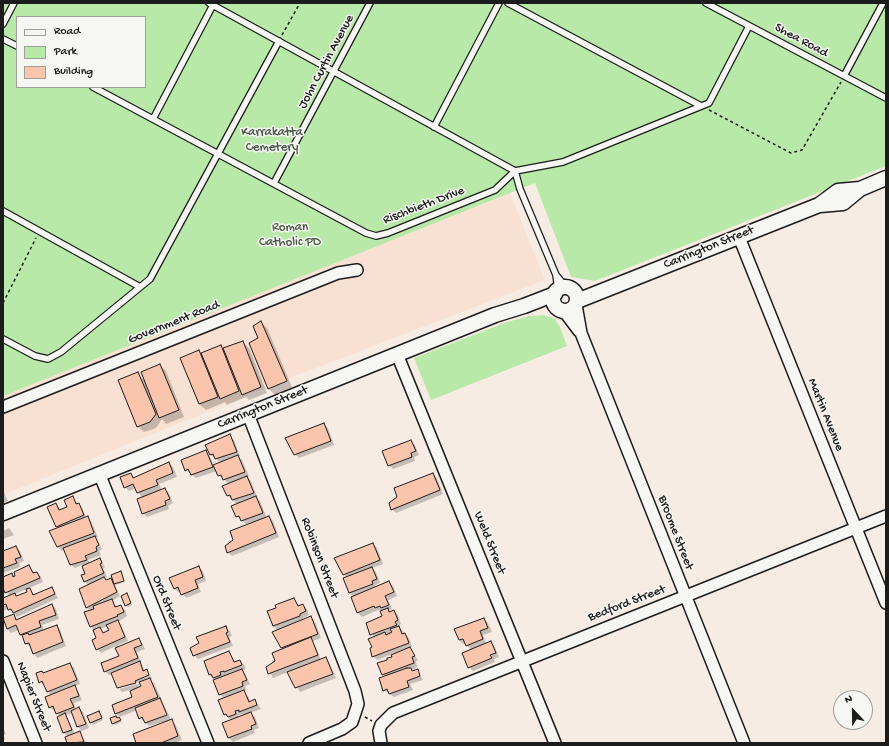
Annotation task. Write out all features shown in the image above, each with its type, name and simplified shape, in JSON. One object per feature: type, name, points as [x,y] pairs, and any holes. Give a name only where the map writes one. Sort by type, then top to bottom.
[{"type":"street","name":"Carrington Street","points":[[3,513],[99,473],[495,315],[524,306],[599,292],[819,205],[838,190],[860,189],[886,178]]},
{"type":"street","name":"Martin Avenue","points":[[738,237],[886,604]]},
{"type":"street","name":"Government Road","points":[[3,407],[338,273],[358,270]]},
{"type":"street","name":"Broome Street","points":[[566,299],[581,333],[744,743]]},
{"type":"street","name":"Weld Street","points":[[397,354],[522,660],[554,743]]},
{"type":"street","name":"Robinson Street","points":[[248,414],[356,691],[358,704],[356,714]]},
{"type":"street","name":"Ord Street","points":[[99,473],[208,743]]},
{"type":"street","name":"Bedford Street","points":[[381,725],[393,713],[522,660],[886,516]]},
{"type":"street","name":"Napier Street","points":[[3,661],[36,743]]},
{"type":"street","points":[[309,743],[342,729],[352,722],[356,714]]},
{"type":"street","points":[[381,725],[379,731],[381,743]]},
{"type":"lane","points":[[3,24],[14,3]]},
{"type":"lane","name":"John Curtin Avenue","points":[[274,183],[370,3]]},
{"type":"lane","points":[[434,127],[499,3]]},
{"type":"lane","points":[[508,3],[701,106]]},
{"type":"lane","name":"Shea Road","points":[[706,3],[886,98]]},
{"type":"lane","points":[[844,76],[883,3]]},
{"type":"lane","points":[[154,119],[211,4],[515,171],[563,162],[708,103],[749,26]]},
{"type":"lane","points":[[3,39],[16,46]]},
{"type":"lane","points":[[3,339],[35,356],[48,359],[61,352],[150,279],[279,41]]},
{"type":"lane","points":[[96,88],[274,183]]},
{"type":"lane","name":"Rischbieth Drive","points":[[274,183],[366,233],[376,236],[388,233],[495,190],[515,171]]},
{"type":"lane","name":"Broome Street","points":[[515,171],[566,299]]},
{"type":"lane","points":[[3,211],[40,230],[140,287]]},
{"type":"path","points":[[279,41],[300,3]]},
{"type":"path","points":[[701,106],[792,153],[802,150],[844,76]]},
{"type":"path","points":[[3,303],[40,230]]},
{"type":"path","points":[[356,714],[381,725]]},
{"type":"shaded area","points":[[510,193],[545,280],[295,376],[3,495],[3,396]]},
{"type":"green space","name":"Karrakatta Cemetery","points":[[3,3],[886,3],[886,166],[595,281],[571,277],[535,183],[3,396]]},
{"type":"green space","points":[[543,315],[554,318],[560,327],[567,346],[431,400],[414,358],[507,322],[529,316]]},
{"type":"building","points":[[261,321],[287,381],[268,389],[249,343],[258,338],[253,326]]},
{"type":"building","points":[[243,341],[261,387],[242,395],[223,348]]},
{"type":"building","points":[[221,345],[239,391],[220,399],[201,353]]},
{"type":"building","points":[[199,350],[218,397],[199,404],[180,358]]},
{"type":"building","points":[[160,364],[179,410],[159,418],[141,372]]},
{"type":"building","points":[[138,372],[156,414],[150,422],[137,427],[118,380]]},
{"type":"building","points":[[324,423],[331,441],[294,455],[285,438]]},
{"type":"building","points":[[230,434],[237,452],[215,459],[213,454],[210,455],[205,445]]},
{"type":"building","points":[[411,440],[416,451],[411,453],[412,457],[388,466],[382,451]]},
{"type":"building","points":[[206,450],[213,467],[191,475],[188,469],[185,471],[181,460]]},
{"type":"building","points":[[238,455],[245,472],[223,480],[221,475],[218,476],[213,465]]},
{"type":"building","points":[[169,462],[173,473],[156,480],[158,485],[137,493],[133,484],[124,488],[120,477],[131,473],[133,478]]},
{"type":"building","points":[[433,473],[440,490],[391,510],[389,503],[397,497],[394,488]]},
{"type":"building","points":[[247,476],[254,493],[232,500],[230,495],[227,496],[222,486]]},
{"type":"building","points":[[165,488],[170,499],[165,501],[166,505],[142,514],[137,499]]},
{"type":"building","points":[[73,496],[76,504],[79,503],[84,515],[56,527],[47,507],[56,503],[59,510],[67,507],[64,500]]},
{"type":"building","points":[[256,496],[263,513],[241,521],[239,516],[236,517],[231,506]]},
{"type":"building","points":[[88,516],[94,533],[57,547],[49,531]]},
{"type":"building","points":[[269,516],[276,533],[227,553],[225,546],[233,540],[230,531]]},
{"type":"building","points":[[95,536],[99,545],[96,547],[97,551],[85,556],[87,560],[70,565],[63,548]]},
{"type":"building","points":[[373,543],[380,560],[343,575],[334,558]]},
{"type":"building","points":[[16,546],[21,557],[15,559],[17,563],[3,568],[3,551]]},
{"type":"building","points":[[100,558],[102,563],[100,564],[104,573],[84,582],[81,575],[85,574],[82,566]]},
{"type":"building","points":[[29,565],[33,573],[37,572],[40,578],[5,593],[3,588],[3,577],[12,573],[13,577],[15,576],[14,572]]},
{"type":"building","points":[[199,566],[203,577],[195,580],[198,588],[181,595],[178,587],[174,589],[169,578]]},
{"type":"building","points":[[372,567],[377,579],[372,581],[373,584],[349,593],[343,578]]},
{"type":"building","points":[[121,571],[124,581],[114,584],[111,575]]},
{"type":"building","points":[[104,577],[106,580],[111,578],[117,592],[86,608],[79,589]]},
{"type":"building","points":[[389,581],[394,592],[385,596],[389,605],[381,608],[380,606],[375,608],[374,606],[357,613],[351,597]]},
{"type":"building","points":[[52,587],[55,594],[13,613],[11,609],[8,610],[6,604],[3,605],[3,598],[15,593],[16,596],[27,592],[26,589],[30,588],[33,595]]},
{"type":"building","points":[[127,593],[131,603],[125,606],[121,596]]},
{"type":"building","points":[[294,598],[298,606],[303,604],[306,611],[300,614],[300,616],[273,626],[267,611],[276,608],[275,605]]},
{"type":"building","points":[[112,599],[115,607],[121,605],[124,612],[117,615],[118,616],[90,627],[84,612],[94,609],[93,606]]},
{"type":"building","points":[[52,604],[56,615],[39,621],[41,627],[20,635],[16,625],[7,629],[3,618],[14,614],[16,620]]},
{"type":"building","points":[[388,608],[389,612],[394,610],[398,620],[395,622],[397,625],[370,635],[366,623],[382,616],[380,611]]},
{"type":"building","points":[[311,616],[318,634],[281,648],[272,632]]},
{"type":"building","points":[[484,618],[488,628],[480,631],[483,639],[466,646],[463,639],[459,640],[454,629]]},
{"type":"building","points":[[118,620],[125,637],[96,650],[92,640],[96,638],[93,630],[100,627],[103,633],[109,630],[106,625]]},
{"type":"building","points":[[57,625],[63,642],[33,654],[29,643],[25,644],[22,635],[28,633],[29,635]]},
{"type":"building","points":[[226,626],[228,632],[226,633],[230,642],[193,656],[190,648],[199,643],[196,637]]},
{"type":"building","points":[[399,626],[402,634],[405,633],[409,643],[372,657],[370,648],[372,647],[368,639],[385,632],[386,635],[392,632],[390,629]]},
{"type":"building","points":[[311,637],[318,655],[268,674],[266,667],[275,661],[272,653]]},
{"type":"building","points":[[139,638],[142,645],[134,648],[138,658],[104,672],[101,663],[119,656],[115,648]]},
{"type":"building","points":[[491,641],[496,653],[490,655],[492,658],[468,668],[462,653]]},
{"type":"building","points":[[410,647],[415,656],[412,657],[414,663],[382,675],[377,663],[387,660],[387,658],[392,657],[391,655]]},
{"type":"building","points":[[229,651],[234,662],[240,660],[242,665],[224,672],[220,672],[221,675],[213,678],[211,674],[209,675],[204,661]]},
{"type":"building","points":[[326,657],[333,674],[295,688],[287,672]]},
{"type":"building","points":[[140,661],[143,671],[147,669],[149,675],[135,681],[136,683],[117,688],[111,673]]},
{"type":"building","points":[[70,663],[77,680],[47,692],[42,681],[39,683],[36,673],[42,671],[43,673]]},
{"type":"building","points":[[411,668],[412,671],[418,669],[420,676],[407,681],[409,687],[389,694],[387,689],[383,691],[379,678]]},
{"type":"building","points":[[242,669],[247,680],[242,682],[243,686],[219,695],[213,680]]},
{"type":"building","points":[[150,678],[158,697],[115,714],[112,705],[132,697],[130,691],[141,686],[139,682]]},
{"type":"building","points":[[75,685],[79,696],[70,699],[74,707],[56,714],[53,706],[49,708],[45,697]]},
{"type":"building","points":[[244,690],[249,702],[255,699],[257,705],[239,712],[239,710],[235,711],[236,714],[228,717],[226,714],[224,715],[218,700]]},
{"type":"building","points":[[160,698],[167,715],[145,723],[142,717],[139,719],[135,708]]},
{"type":"building","points":[[79,707],[86,724],[77,727],[71,711]]},
{"type":"building","points":[[99,711],[102,718],[90,723],[87,716]]},
{"type":"building","points":[[251,712],[256,724],[251,726],[252,729],[228,738],[222,723]]},
{"type":"building","points":[[65,713],[72,730],[63,733],[57,717]]},
{"type":"building","points":[[116,716],[121,720],[112,724],[110,718]]},
{"type":"building","points":[[172,719],[178,736],[161,743],[136,743],[133,734]]},
{"type":"building","points":[[80,731],[84,742],[67,743],[65,737]]},
{"type":"park label","name":"Roman Catholic PD","points":[[290,236]]}]
